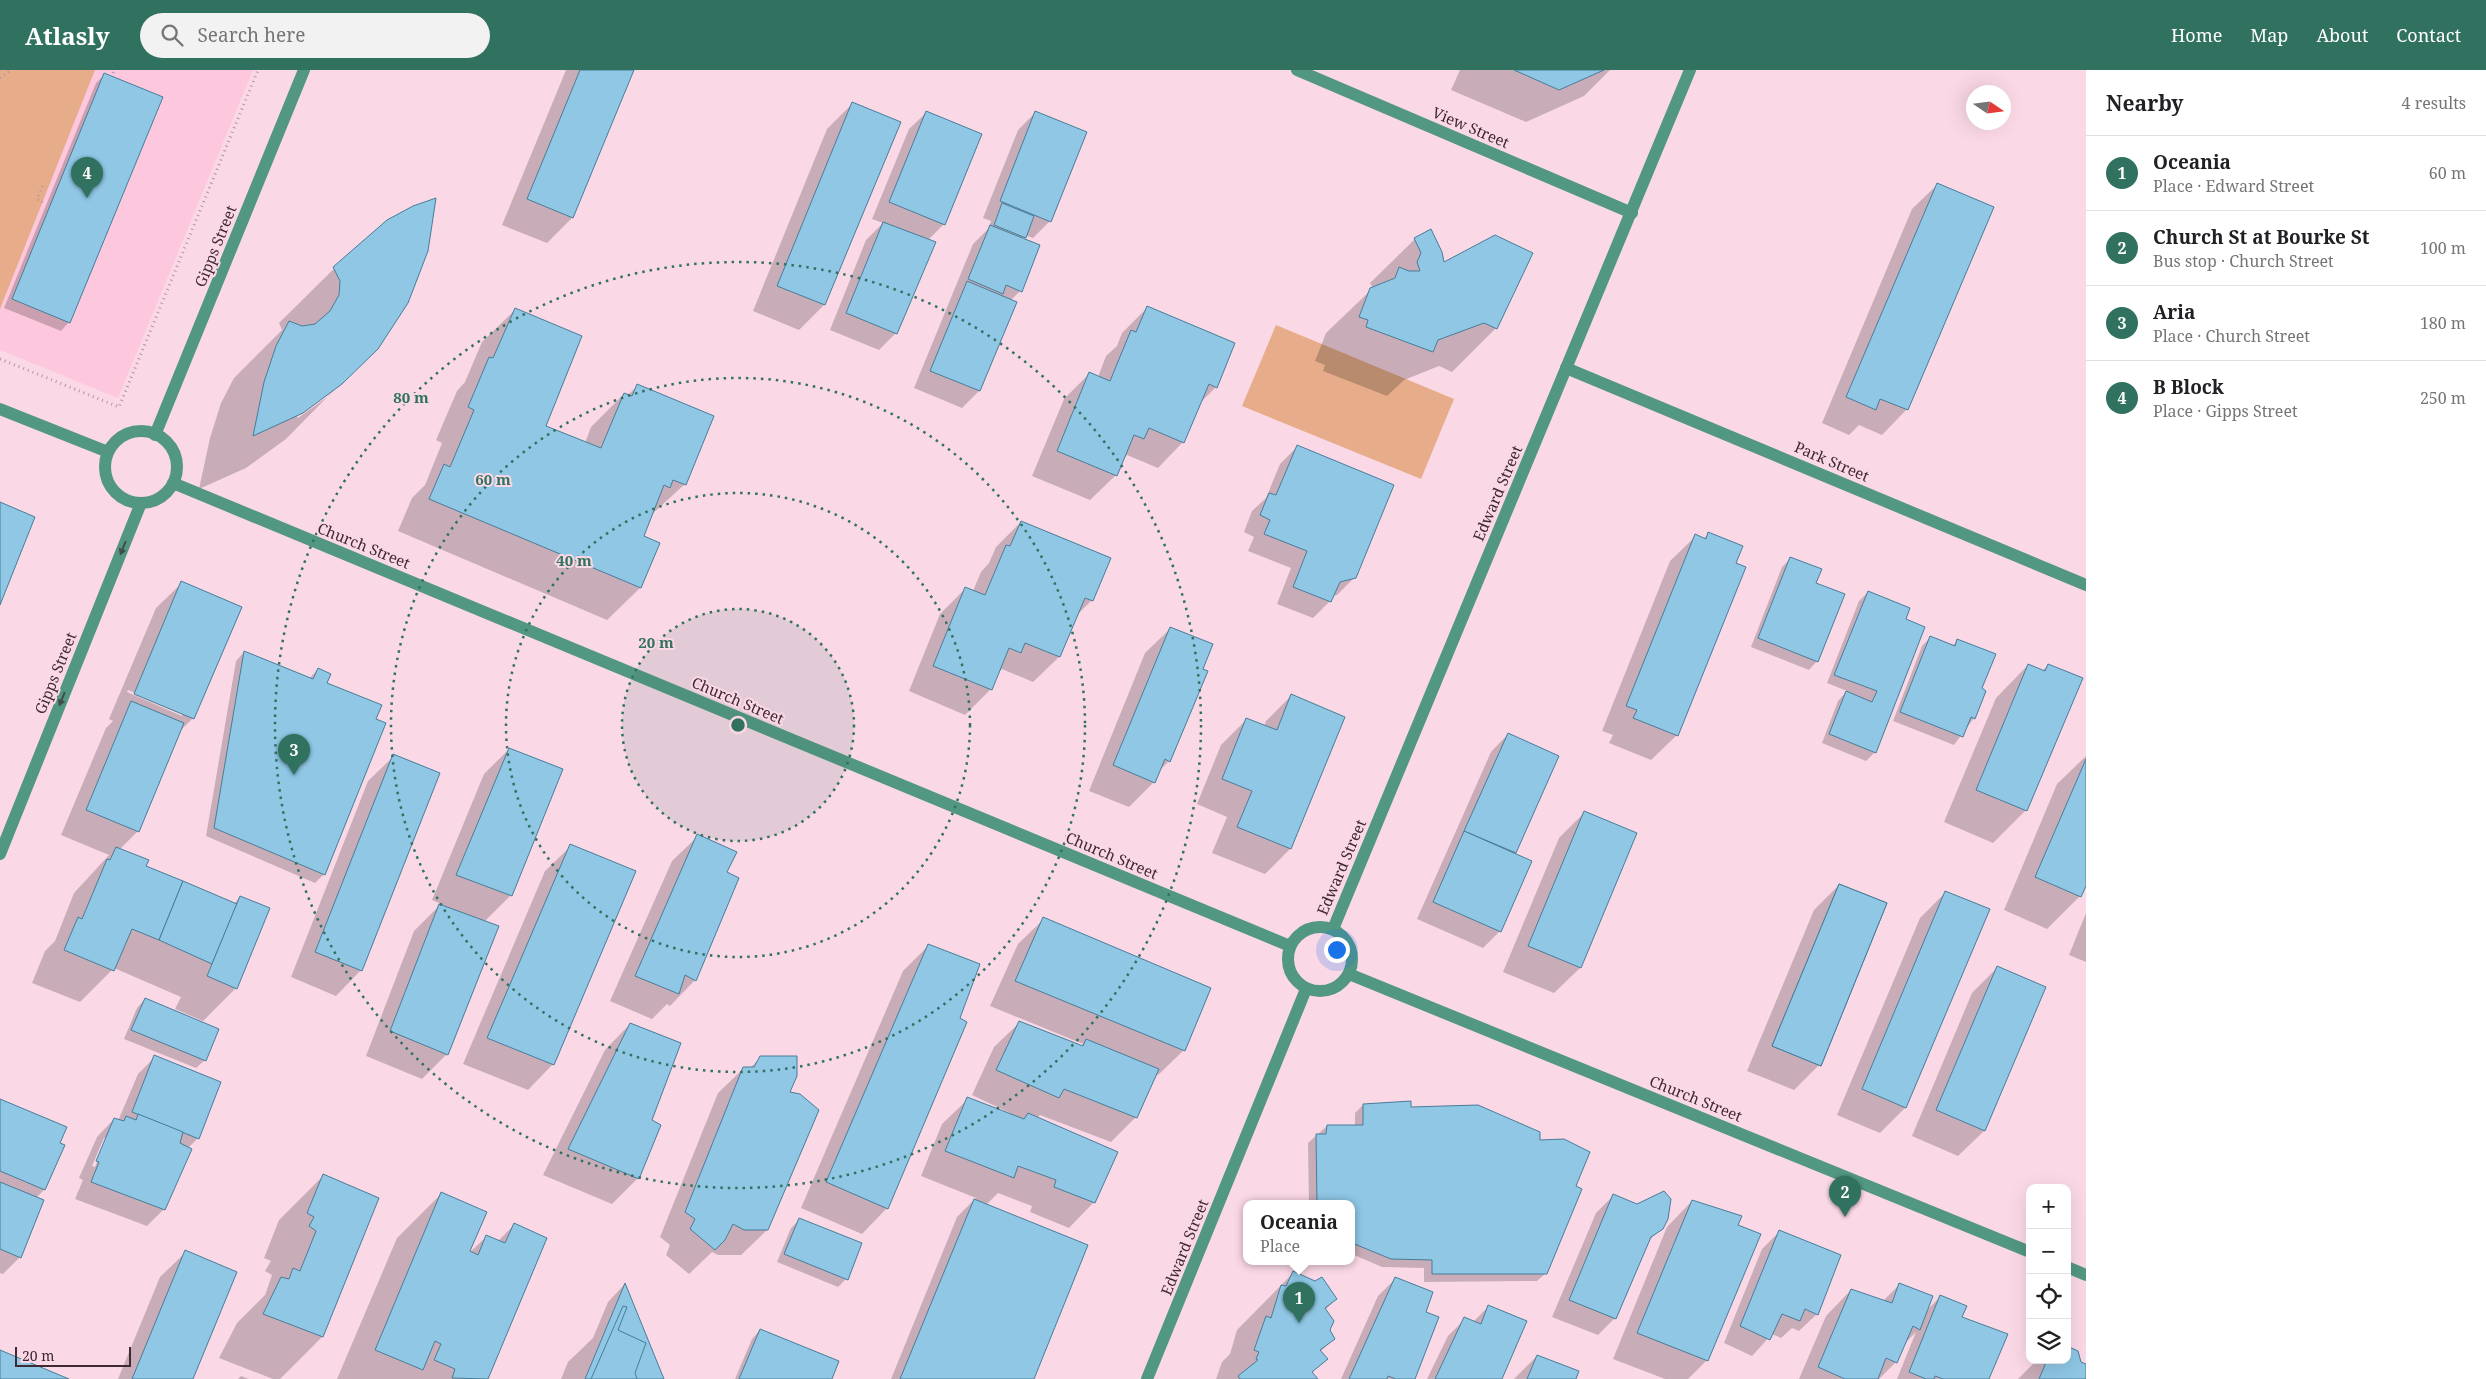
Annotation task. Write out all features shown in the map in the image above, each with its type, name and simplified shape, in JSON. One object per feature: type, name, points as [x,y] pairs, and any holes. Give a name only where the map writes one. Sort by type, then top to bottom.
[{"type":"street","name":"Gipps Street","points":[[155,435],[304,70]]},
{"type":"street","name":"View Street","points":[[1297,70],[1632,213]]},
{"type":"street","name":"Edward Street","points":[[1333,928],[1690,70]]},
{"type":"street","name":"Park Street","points":[[1566,368],[2086,585]]},
{"type":"street","points":[[0,409],[108,452]]},
{"type":"street","points":[[140,431],[155,435],[167,444],[176,460],[176,472],[173,483],[166,493],[157,500],[141,503],[123,499],[114,492],[107,482],[105,471],[108,452],[118,439],[129,433],[140,431]]},
{"type":"street","name":"Church Street","points":[[173,483],[1290,946]]},
{"type":"street","name":"Gipps Street","points":[[0,854],[141,503]]},
{"type":"street","points":[[1323,926],[1333,928],[1345,939],[1352,953],[1349,974],[1335,988],[1326,991],[1306,988],[1292,975],[1289,965],[1290,946],[1304,931],[1323,926]]},
{"type":"street","name":"Church Street","points":[[1349,974],[2026,1250]]},
{"type":"street","name":"Edward Street","points":[[1147,1379],[1306,988]]},
{"type":"street","points":[[2071,1269],[2086,1275]]},
{"type":"path","points":[[0,78],[11,70]]},
{"type":"path","points":[[0,359],[119,407],[258,70]]},
{"type":"path","points":[[43,186],[37,199],[46,204]]},
{"type":"shaded area","points":[[0,70],[253,70],[118,398],[0,350]]},
{"type":"shaded area","points":[[0,70],[95,70],[0,309]]},
{"type":"shaded area","points":[[1276,325],[1454,399],[1421,479],[1242,406]]},
{"type":"building","points":[[580,70],[634,70],[573,218],[527,199]]},
{"type":"building","points":[[1514,70],[1604,70],[1559,90]]},
{"type":"building","points":[[104,73],[163,97],[70,323],[12,299]]},
{"type":"building","points":[[852,102],[901,122],[825,305],[777,286]]},
{"type":"building","points":[[926,111],[982,134],[945,225],[889,202]]},
{"type":"building","points":[[1035,111],[1087,132],[1051,222],[1000,201]]},
{"type":"building","points":[[1937,183],[1994,207],[1908,410],[1880,399],[1876,410],[1846,397]]},
{"type":"building","points":[[436,198],[428,251],[408,303],[378,349],[342,384],[303,413],[253,436],[264,382],[276,346],[289,321],[302,326],[315,324],[330,311],[339,295],[340,281],[333,267],[387,220],[413,206]]},
{"type":"building","points":[[1002,203],[1034,216],[1026,238],[994,225]]},
{"type":"building","points":[[883,222],[936,242],[897,334],[846,313]]},
{"type":"building","points":[[990,225],[1040,245],[1022,292],[1006,285],[1003,294],[968,279]]},
{"type":"building","points":[[1431,229],[1442,252],[1444,262],[1495,235],[1533,253],[1497,329],[1484,323],[1438,340],[1433,352],[1366,327],[1368,320],[1359,317],[1370,288],[1395,278],[1399,267],[1409,271],[1420,271],[1417,262],[1421,253],[1414,238]]},
{"type":"building","points":[[967,281],[1017,302],[980,391],[930,371]]},
{"type":"building","points":[[1147,306],[1235,343],[1217,388],[1209,384],[1184,443],[1149,428],[1144,439],[1134,435],[1117,476],[1057,451],[1089,372],[1110,381],[1131,330],[1136,332]]},
{"type":"building","points":[[515,308],[582,336],[546,426],[601,448],[624,393],[632,396],[637,384],[714,416],[686,485],[673,480],[670,488],[664,485],[644,536],[660,543],[641,588],[429,499],[444,464],[450,467],[474,410],[468,407],[489,357],[493,358]]},
{"type":"building","points":[[1297,445],[1394,485],[1356,578],[1340,582],[1331,602],[1293,587],[1307,551],[1264,534],[1270,520],[1260,515],[1269,493],[1276,495]]},
{"type":"building","points":[[0,502],[35,517],[0,605]]},
{"type":"building","points":[[1021,521],[1111,558],[1093,601],[1085,598],[1060,657],[1025,643],[1021,653],[1009,648],[992,690],[933,666],[965,587],[985,595],[1006,545],[1010,546]]},
{"type":"building","points":[[1708,532],[1743,546],[1736,563],[1746,567],[1678,736],[1633,718],[1637,710],[1626,706],[1695,534],[1706,539]]},
{"type":"building","points":[[1790,557],[1822,569],[1816,583],[1845,594],[1818,662],[1758,638]]},
{"type":"building","points":[[181,581],[242,607],[194,719],[134,694]]},
{"type":"building","points":[[1868,591],[1910,608],[1906,619],[1925,627],[1876,753],[1829,734],[1846,691],[1872,702],[1877,691],[1834,675]]},
{"type":"building","points":[[1170,627],[1213,644],[1203,669],[1208,671],[1170,762],[1165,759],[1155,783],[1113,765]]},
{"type":"building","points":[[1930,636],[1955,646],[1957,639],[1996,654],[1982,688],[1986,691],[1975,719],[1971,717],[1963,737],[1900,712]]},
{"type":"building","points":[[244,651],[313,679],[318,668],[331,674],[327,683],[382,705],[376,719],[386,723],[325,875],[214,828]]},
{"type":"building","points":[[2028,664],[2045,671],[2048,664],[2083,678],[2027,811],[1976,790]]},
{"type":"building","points":[[1291,694],[1345,717],[1291,849],[1237,827],[1252,791],[1222,779],[1246,718],[1277,730]]},
{"type":"building","points":[[131,701],[184,723],[139,832],[86,810]]},
{"type":"building","points":[[1508,733],[1559,756],[1516,853],[1464,831]]},
{"type":"building","points":[[509,748],[563,769],[512,896],[456,875]]},
{"type":"building","points":[[393,754],[440,773],[362,971],[315,952]]},
{"type":"building","points":[[2086,759],[2086,886],[2081,897],[2035,877]]},
{"type":"building","points":[[1584,811],[1637,833],[1581,968],[1528,946]]},
{"type":"building","points":[[1464,831],[1532,861],[1501,932],[1433,902]]},
{"type":"building","points":[[697,834],[737,852],[727,872],[739,878],[696,981],[685,975],[679,994],[635,976]]},
{"type":"building","points":[[570,844],[636,871],[554,1065],[487,1038]]},
{"type":"building","points":[[116,847],[149,860],[146,866],[183,881],[159,940],[132,929],[114,971],[64,950],[78,917],[82,919],[107,859],[110,860]]},
{"type":"building","points":[[183,881],[237,904],[212,964],[159,940]]},
{"type":"building","points":[[1839,884],[1887,903],[1821,1066],[1772,1046]]},
{"type":"building","points":[[1839,884],[1887,903],[1821,1066],[1772,1046]]},
{"type":"building","points":[[1945,891],[1990,909],[1906,1108],[1862,1089]]},
{"type":"building","points":[[240,896],[270,908],[237,989],[207,976]]},
{"type":"building","points":[[439,904],[499,926],[448,1055],[390,1031]]},
{"type":"building","points":[[1043,917],[1211,988],[1185,1051],[1015,981]]},
{"type":"building","points":[[928,944],[980,964],[960,1018],[967,1022],[888,1209],[826,1182]]},
{"type":"building","points":[[1997,966],[2046,987],[1985,1131],[1936,1110]]},
{"type":"building","points":[[145,998],[219,1029],[206,1061],[131,1030]]},
{"type":"building","points":[[1019,1021],[1083,1046],[1086,1039],[1159,1069],[1137,1118],[1064,1089],[1059,1098],[996,1070]]},
{"type":"building","points":[[630,1023],[681,1043],[652,1120],[661,1125],[639,1179],[568,1149]]},
{"type":"building","points":[[154,1055],[221,1082],[199,1139],[132,1112]]},
{"type":"building","points":[[760,1056],[797,1056],[797,1076],[790,1092],[800,1094],[819,1110],[768,1230],[744,1230],[733,1224],[725,1240],[715,1250],[690,1229],[695,1219],[685,1212],[743,1067],[754,1067]]},
{"type":"building","points":[[967,1097],[1024,1119],[1028,1113],[1118,1152],[1095,1203],[1054,1187],[1056,1180],[1018,1166],[1014,1178],[945,1151]]},
{"type":"building","points":[[0,1099],[67,1127],[60,1143],[65,1145],[45,1190],[0,1171]]},
{"type":"building","points":[[1411,1101],[1411,1107],[1478,1105],[1540,1132],[1540,1140],[1564,1139],[1590,1152],[1576,1186],[1582,1189],[1547,1274],[1432,1274],[1432,1260],[1391,1259],[1355,1244],[1355,1200],[1317,1200],[1316,1134],[1326,1134],[1327,1125],[1363,1125],[1363,1104]]},
{"type":"building","points":[[138,1114],[183,1132],[180,1143],[192,1149],[165,1210],[91,1182],[99,1162],[96,1161],[114,1118],[124,1121],[126,1116],[136,1120]]},
{"type":"building","points":[[323,1174],[379,1198],[323,1337],[263,1314],[281,1277],[289,1279],[293,1268],[300,1271],[316,1231],[309,1226],[314,1217],[307,1213]]},
{"type":"building","points":[[0,1182],[44,1200],[21,1258],[0,1249]]},
{"type":"building","points":[[1664,1191],[1671,1199],[1668,1219],[1663,1229],[1651,1237],[1616,1319],[1569,1300],[1613,1194],[1637,1204]]},
{"type":"building","points":[[441,1192],[487,1212],[470,1251],[478,1255],[486,1235],[505,1243],[514,1223],[547,1238],[488,1379],[452,1378],[455,1369],[434,1360],[441,1344],[435,1341],[423,1370],[375,1350]]},
{"type":"building","points":[[974,1199],[1088,1245],[1034,1379],[900,1379]]},
{"type":"building","points":[[1692,1200],[1742,1216],[1738,1225],[1761,1234],[1708,1361],[1637,1333]]},
{"type":"building","points":[[799,1218],[862,1243],[848,1280],[784,1254]]},
{"type":"building","points":[[1779,1230],[1841,1255],[1818,1315],[1805,1309],[1800,1321],[1782,1314],[1770,1340],[1740,1326]]},
{"type":"building","points":[[185,1250],[237,1272],[193,1379],[132,1379]]},
{"type":"building","points":[[1293,1271],[1315,1281],[1322,1277],[1337,1299],[1325,1308],[1334,1321],[1330,1330],[1335,1339],[1320,1350],[1328,1359],[1312,1372],[1318,1379],[1240,1379],[1238,1376],[1258,1360],[1256,1359],[1259,1352],[1254,1350],[1266,1316],[1271,1318],[1281,1285],[1286,1286]]},
{"type":"building","points":[[1395,1277],[1433,1292],[1426,1312],[1439,1317],[1415,1379],[1396,1379],[1388,1376],[1387,1379],[1349,1379]]},
{"type":"building","points":[[625,1283],[664,1379],[585,1379]]},
{"type":"building","points":[[1899,1283],[1933,1296],[1920,1330],[1913,1326],[1897,1363],[1886,1358],[1878,1379],[1845,1379],[1818,1367],[1851,1289],[1892,1303]]},
{"type":"building","points":[[1940,1295],[1967,1306],[1962,1317],[2008,1334],[1989,1379],[1943,1379],[1935,1376],[1934,1379],[1926,1379],[1909,1372]]},
{"type":"building","points":[[1488,1305],[1527,1321],[1502,1379],[1435,1379],[1464,1317],[1481,1324]]},
{"type":"building","points":[[623,1306],[627,1307],[618,1330],[646,1343],[635,1373],[637,1379],[591,1379]]},
{"type":"building","points":[[760,1329],[839,1361],[832,1379],[739,1379]]},
{"type":"building","points":[[2071,1348],[2078,1351],[2081,1362],[2086,1364],[2086,1379],[2039,1379],[2045,1364],[2071,1364]]},
{"type":"building","points":[[0,1350],[69,1379],[0,1379]]},
{"type":"building","points":[[1537,1355],[1579,1371],[1576,1379],[1527,1379]]},
{"type":"place","name":"B Block","points":[[87,198]]},
{"type":"place","name":"Aria","points":[[294,775]]},
{"type":"place","name":"Church St at Bourke St","points":[[1845,1217]]},
{"type":"place","name":"Oceania","points":[[1299,1323]]}]
